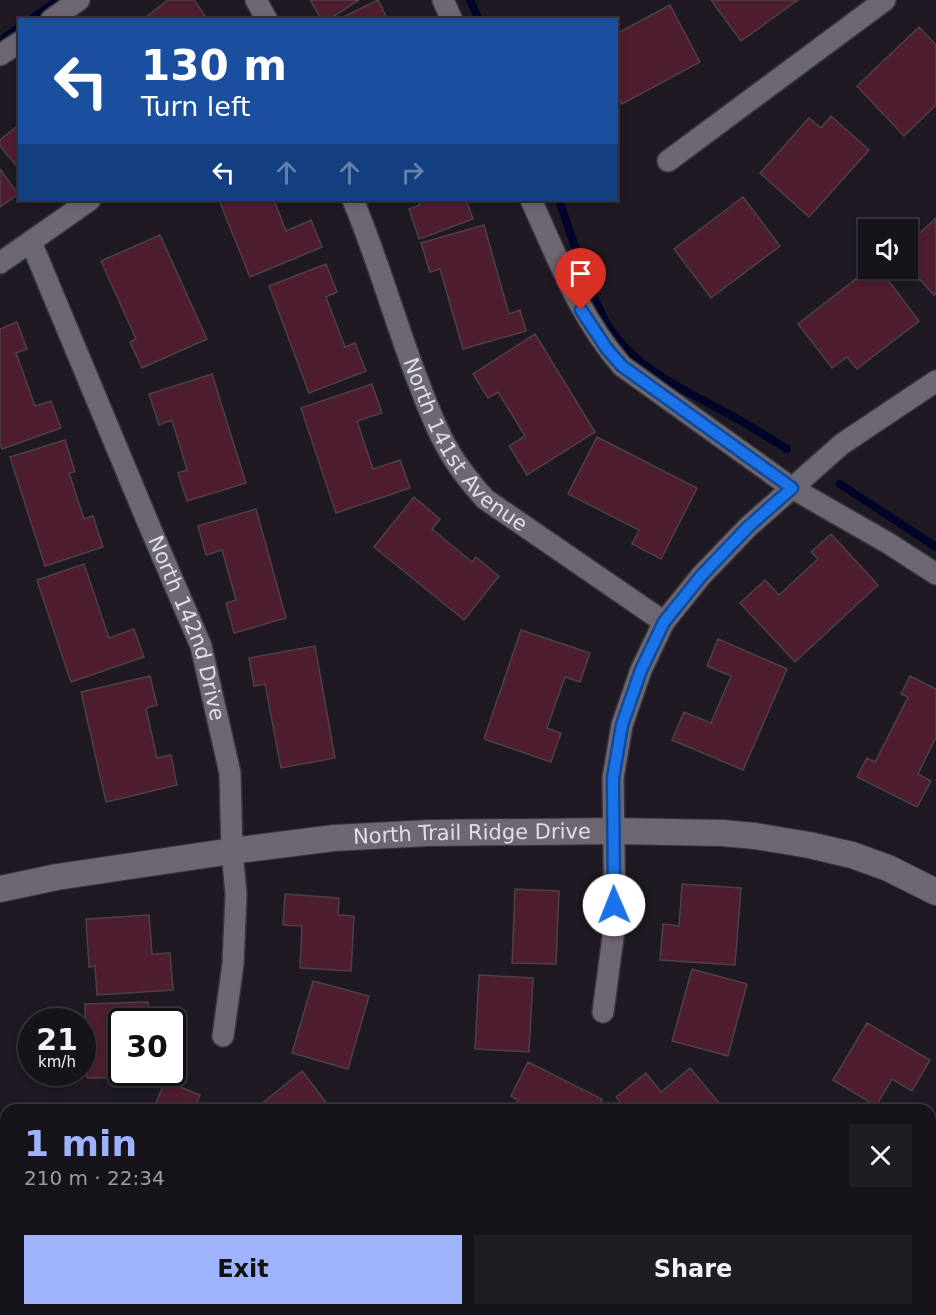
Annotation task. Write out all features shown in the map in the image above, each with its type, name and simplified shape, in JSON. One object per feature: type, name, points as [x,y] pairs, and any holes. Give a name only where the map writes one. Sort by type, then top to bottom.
[{"type":"street","points":[[54,18],[80,0]]},
{"type":"street","points":[[256,0],[266,18]]},
{"type":"street","points":[[443,0],[451,18]]},
{"type":"street","points":[[668,161],[885,0]]},
{"type":"street","points":[[0,55],[18,43]]},
{"type":"street","points":[[0,263],[89,201]]},
{"type":"street","name":"North 141st Avenue","points":[[353,201],[366,230],[394,319],[424,396],[448,450],[467,478],[485,499],[664,622]]},
{"type":"street","points":[[531,201],[581,310],[607,349],[622,366],[795,486],[936,574]]},
{"type":"street","name":"North 142nd Drive","points":[[31,242],[201,646],[230,773],[232,851],[236,894],[233,964],[223,1036]]},
{"type":"street","points":[[603,1012],[615,922],[613,778],[622,725],[641,670],[664,622],[701,576],[748,527],[842,444],[936,381]]},
{"type":"street","name":"North Trail Ridge Drive","points":[[0,889],[57,877],[334,838],[614,831],[722,833],[809,845],[852,855],[888,868],[936,892]]},
{"type":"building","points":[[168,0],[194,0],[207,18],[145,18]]},
{"type":"building","points":[[310,0],[359,0],[331,18],[321,18]]},
{"type":"building","points":[[378,0],[387,18],[341,18]]},
{"type":"building","points":[[711,0],[798,0],[741,41]]},
{"type":"building","points":[[670,5],[700,62],[622,104],[618,97],[618,33]]},
{"type":"building","points":[[919,27],[936,45],[936,105],[904,136],[857,86]]},
{"type":"building","points":[[831,116],[869,150],[809,217],[760,173],[809,118],[821,128]]},
{"type":"building","points":[[18,126],[18,168],[0,146],[0,140]]},
{"type":"building","points":[[0,169],[18,194],[0,207]]},
{"type":"building","points":[[743,197],[780,246],[711,298],[674,249]]},
{"type":"building","points":[[219,201],[274,201],[286,231],[311,220],[322,247],[250,277]]},
{"type":"building","points":[[418,201],[466,201],[473,219],[419,239],[409,209],[420,205]]},
{"type":"building","points":[[936,218],[936,294],[934,295],[918,277],[918,235]]},
{"type":"building","points":[[484,225],[509,314],[520,310],[526,331],[463,349],[440,269],[430,272],[421,243]]},
{"type":"building","points":[[160,235],[207,339],[142,368],[130,342],[136,339],[101,261]]},
{"type":"building","points":[[326,264],[337,292],[326,297],[345,347],[355,343],[366,371],[309,393],[269,286]]},
{"type":"building","points":[[858,277],[887,279],[919,321],[857,369],[847,357],[832,368],[798,324]]},
{"type":"building","points":[[17,322],[27,349],[16,353],[35,406],[51,401],[61,428],[2,449],[0,444],[0,329]]},
{"type":"building","points":[[535,334],[595,432],[527,475],[509,446],[525,436],[498,392],[488,398],[473,374]]},
{"type":"building","points":[[212,374],[246,483],[187,501],[178,473],[187,470],[172,420],[159,425],[149,394]]},
{"type":"building","points":[[372,384],[382,413],[357,421],[373,469],[400,460],[410,488],[336,513],[301,408]]},
{"type":"building","points":[[597,437],[697,488],[661,559],[632,544],[639,530],[568,494]]},
{"type":"building","points":[[65,440],[75,472],[69,473],[84,519],[93,516],[103,547],[45,566],[10,457]]},
{"type":"building","points":[[414,497],[440,519],[432,529],[472,562],[476,557],[499,576],[464,620],[374,547]]},
{"type":"building","points":[[256,509],[286,618],[234,633],[226,603],[236,600],[222,550],[206,555],[198,526]]},
{"type":"building","points":[[831,534],[878,585],[795,662],[740,603],[765,580],[779,595],[818,559],[811,552]]},
{"type":"building","points":[[84,564],[109,638],[134,629],[144,657],[71,682],[37,580]]},
{"type":"building","points":[[521,630],[590,653],[580,682],[565,677],[547,728],[561,733],[551,762],[484,739]]},
{"type":"building","points":[[718,639],[787,669],[743,770],[672,740],[684,712],[711,723],[731,676],[707,666]]},
{"type":"building","points":[[315,646],[335,758],[281,768],[265,684],[254,686],[249,658]]},
{"type":"building","points":[[150,676],[157,705],[146,708],[157,758],[171,755],[177,785],[106,802],[81,692]]},
{"type":"building","points":[[910,676],[936,689],[936,737],[918,774],[931,781],[917,807],[857,777],[867,758],[875,762],[908,697],[901,694]]},
{"type":"building","points":[[682,884],[741,888],[735,965],[660,960],[663,924],[679,926]]},
{"type":"building","points":[[515,889],[559,891],[556,964],[512,963]]},
{"type":"building","points":[[285,894],[339,898],[338,915],[354,916],[351,971],[300,968],[302,926],[283,925]]},
{"type":"building","points":[[149,915],[152,954],[170,953],[173,990],[97,995],[95,966],[89,967],[86,919]]},
{"type":"building","points":[[692,969],[747,984],[728,1056],[672,1041]]},
{"type":"building","points":[[479,975],[533,978],[529,1052],[475,1049]]},
{"type":"building","points":[[313,981],[369,996],[348,1069],[292,1053]]},
{"type":"building","points":[[148,1002],[148,1008],[108,1008],[108,1078],[96,1078],[96,1008],[85,1008],[85,1004]]},
{"type":"building","points":[[867,1023],[930,1060],[912,1091],[892,1079],[877,1104],[873,1104],[833,1080]]},
{"type":"building","points":[[528,1062],[602,1099],[600,1104],[516,1104],[518,1100],[511,1096]]},
{"type":"building","points":[[690,1068],[720,1104],[622,1104],[616,1097],[646,1073],[661,1092]]},
{"type":"building","points":[[302,1071],[327,1104],[261,1104]]},
{"type":"building","points":[[163,1086],[178,1086],[200,1095],[196,1104],[155,1104]]},
{"type":"waterway","points":[[33,18],[58,0]]},
{"type":"waterway","points":[[470,0],[478,18]]},
{"type":"waterway","points":[[0,41],[18,28]]},
{"type":"waterway","points":[[559,201],[591,291],[616,337],[630,352],[661,377],[787,449]]},
{"type":"waterway","points":[[840,484],[936,547]]},
{"type":"route","points":[[581,310],[607,349],[622,366],[792,488],[748,527],[701,576],[664,622],[641,670],[622,725],[613,778],[614,905]]}]
